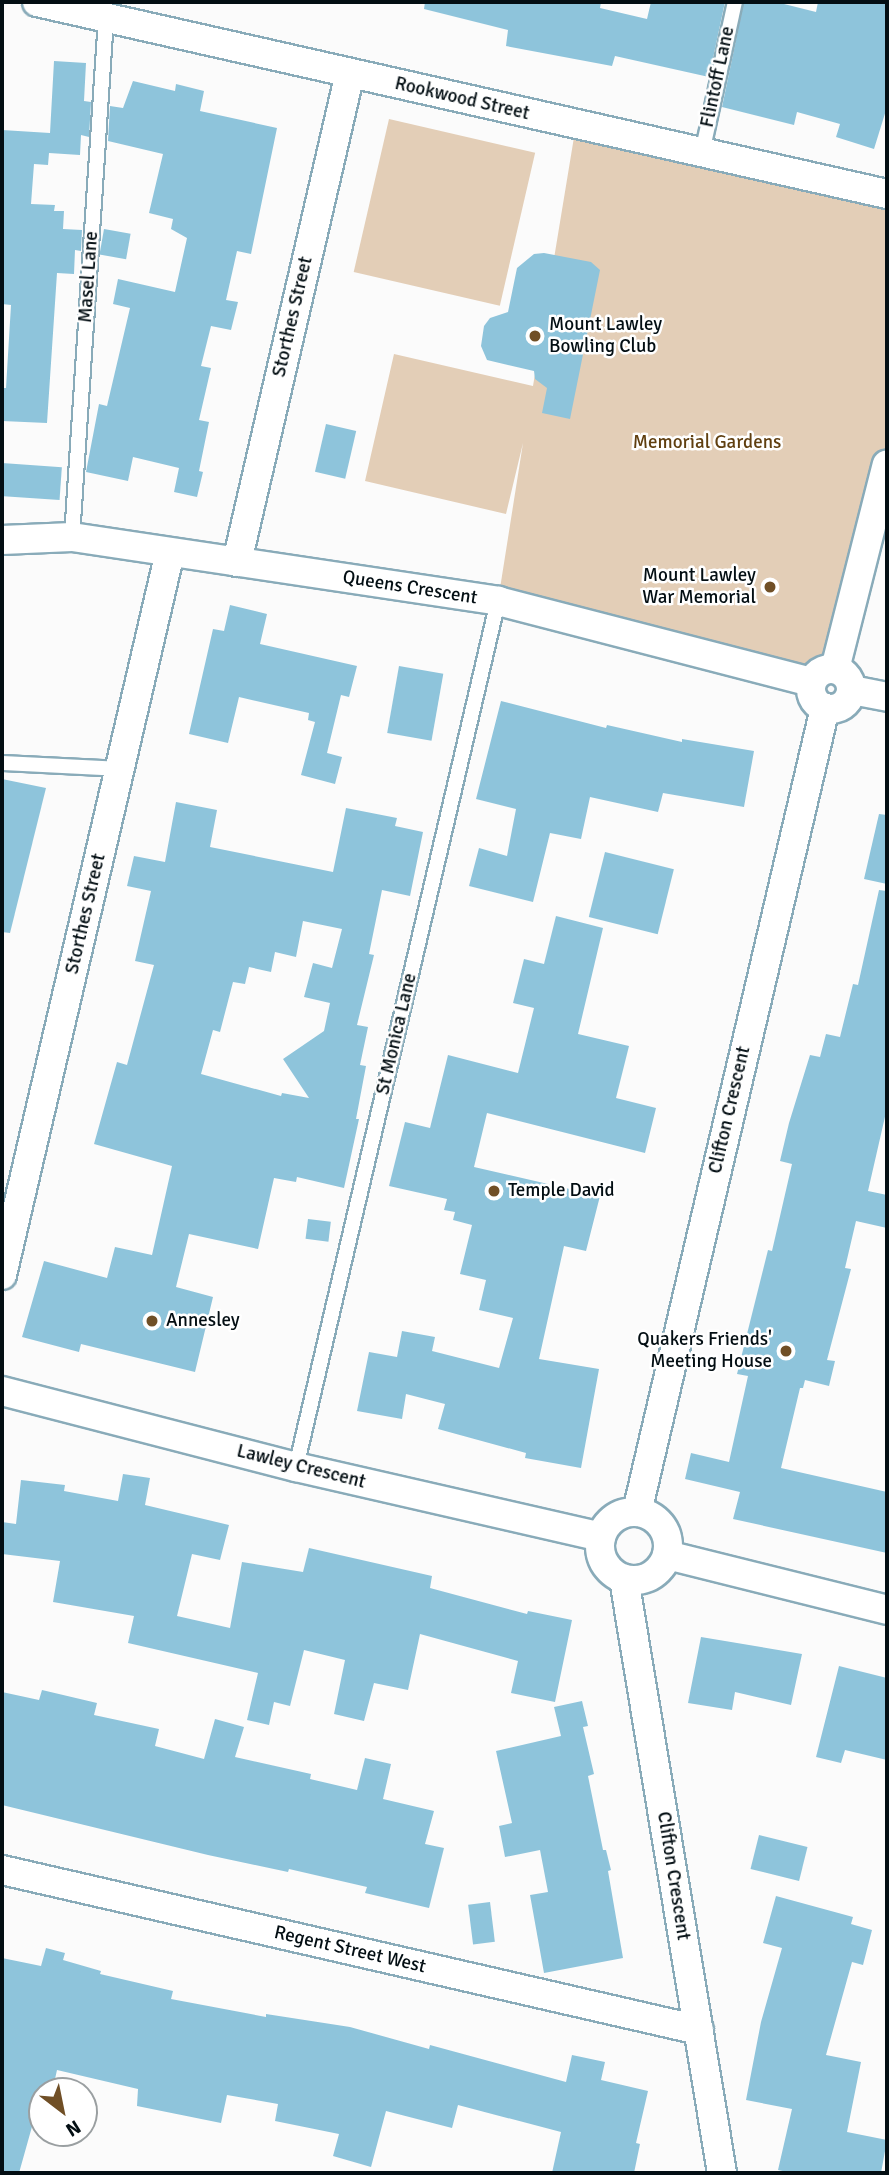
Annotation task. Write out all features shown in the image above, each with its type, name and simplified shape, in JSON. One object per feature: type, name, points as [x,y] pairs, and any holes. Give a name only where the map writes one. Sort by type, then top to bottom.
[{"type":"street","name":"Rookwood Street","points":[[37,2],[98,11],[350,73],[887,194]]},
{"type":"street","name":"Storthes Street","points":[[237,562],[350,73]]},
{"type":"street","points":[[833,680],[887,464]]},
{"type":"street","name":"Queens Crescent","points":[[2,540],[72,537],[498,601],[833,680],[887,697]]},
{"type":"street","name":"Storthes Street","points":[[2,1276],[170,552]]},
{"type":"street","name":"Clifton Crescent","points":[[638,1513],[825,708],[814,700],[833,680]]},
{"type":"street","name":"Lawley Crescent","points":[[2,1391],[296,1467],[601,1537]]},
{"type":"street","points":[[638,1513],[658,1522],[665,1532],[667,1555],[650,1576],[638,1580],[624,1578],[612,1573],[604,1563],[600,1550],[601,1537],[615,1518],[638,1513]]},
{"type":"street","points":[[667,1555],[887,1610]]},
{"type":"street","name":"Clifton Crescent","points":[[624,1578],[722,2173]]},
{"type":"street","name":"Regent Street West","points":[[2,1870],[699,2030]]},
{"type":"lane","name":"Flintoff Lane","points":[[702,153],[735,2]]},
{"type":"lane","name":"Masel Lane","points":[[72,537],[98,11]]},
{"type":"lane","name":"St Monica Lane","points":[[296,1467],[498,601]]},
{"type":"lane","points":[[2,763],[120,769]]},
{"type":"green space","points":[[389,119],[535,153],[500,306],[354,272]]},
{"type":"green space","name":"Memorial Gardens","points":[[576,125],[887,194],[887,467],[832,685],[498,601],[523,443],[506,514],[365,481],[394,354],[533,386]]},
{"type":"building","points":[[425,2],[601,2],[600,8],[647,19],[651,2],[725,2],[709,77],[615,56],[612,66],[506,46],[508,30],[424,9]]},
{"type":"building","points":[[744,2],[776,2],[816,12],[818,2],[887,2],[887,107],[874,149],[836,137],[840,124],[797,112],[794,125],[722,107]]},
{"type":"building","points":[[54,61],[86,63],[84,101],[91,102],[89,137],[81,135],[80,155],[49,153],[48,165],[34,164],[31,204],[55,205],[54,211],[64,211],[63,229],[82,230],[81,251],[75,250],[74,274],[57,273],[47,423],[2,421],[2,388],[6,388],[11,305],[2,304],[2,130],[50,133]]},
{"type":"building","points":[[133,81],[175,91],[176,84],[204,91],[200,111],[277,128],[251,254],[237,251],[226,300],[238,302],[231,330],[211,326],[201,366],[211,368],[199,420],[209,422],[199,471],[203,472],[197,497],[174,492],[179,468],[133,457],[128,481],[86,472],[99,404],[107,406],[130,308],[113,304],[118,279],[175,292],[187,238],[171,229],[173,219],[149,213],[163,154],[108,141],[110,106],[123,108]]},
{"type":"building","points":[[104,229],[131,234],[126,259],[99,255]]},
{"type":"building","name":"Mount Lawley Bowling Club","points":[[544,253],[591,262],[600,270],[570,419],[542,413],[547,388],[535,379],[534,371],[487,360],[481,346],[484,326],[490,318],[508,312],[517,268],[534,254]]},
{"type":"building","points":[[326,424],[356,431],[345,479],[315,472]]},
{"type":"building","points":[[2,463],[62,467],[60,500],[2,496]]},
{"type":"building","points":[[230,605],[267,614],[260,644],[357,666],[349,697],[341,695],[327,753],[342,757],[335,784],[301,775],[315,722],[308,720],[309,713],[239,697],[228,743],[189,734],[213,629],[224,631]]},
{"type":"building","points":[[399,666],[443,674],[432,741],[387,733]]},
{"type":"building","points":[[501,701],[606,728],[607,725],[682,742],[682,739],[754,751],[744,807],[663,793],[658,812],[590,797],[581,839],[550,833],[533,902],[469,886],[479,848],[507,856],[516,809],[476,799]]},
{"type":"building","points":[[2,779],[46,788],[10,933],[2,932]]},
{"type":"building","points":[[176,802],[217,810],[210,847],[333,872],[346,808],[397,818],[395,826],[423,832],[410,896],[382,890],[369,954],[374,955],[357,1025],[368,1027],[360,1065],[366,1066],[356,1119],[359,1119],[344,1188],[297,1177],[296,1182],[274,1178],[258,1249],[189,1234],[176,1287],[213,1297],[195,1372],[81,1344],[79,1352],[22,1337],[44,1261],[107,1278],[115,1247],[152,1255],[172,1166],[94,1144],[117,1062],[127,1065],[154,965],[135,961],[151,891],[127,886],[134,856],[165,862]],"holes":[[[303,921],[342,929],[332,968],[313,963],[304,997],[330,1003],[324,1031],[283,1059],[309,1098],[282,1093],[281,1096],[201,1074],[213,1030],[220,1032],[233,982],[245,984],[249,967],[271,972],[275,952],[296,957]]]},
{"type":"building","points":[[879,814],[887,815],[887,884],[864,879]]},
{"type":"building","points":[[605,852],[674,869],[658,934],[589,917]]},
{"type":"building","points":[[879,890],[887,891],[887,1108],[868,1191],[887,1195],[887,1228],[856,1221],[845,1268],[851,1269],[827,1360],[835,1361],[829,1386],[805,1380],[803,1388],[800,1388],[781,1468],[887,1492],[887,1553],[733,1519],[740,1492],[685,1479],[691,1453],[729,1462],[748,1376],[737,1374],[768,1250],[772,1251],[792,1164],[780,1161],[789,1123],[810,1055],[820,1057],[826,1034],[840,1037],[853,984],[858,985]]},
{"type":"building","points":[[556,916],[603,928],[578,1034],[629,1046],[616,1098],[656,1108],[645,1153],[487,1113],[474,1167],[600,1196],[586,1251],[564,1246],[539,1359],[599,1369],[581,1468],[525,1458],[526,1453],[438,1429],[445,1404],[406,1394],[402,1419],[357,1411],[369,1352],[397,1357],[402,1331],[435,1337],[432,1351],[499,1368],[513,1318],[479,1310],[486,1280],[460,1274],[472,1225],[453,1220],[455,1212],[444,1210],[447,1199],[389,1186],[405,1122],[430,1128],[448,1055],[518,1073],[534,1008],[513,1003],[524,959],[544,964]]},
{"type":"building","points":[[308,1219],[331,1222],[328,1242],[306,1239]]},
{"type":"building","points":[[123,1474],[150,1478],[145,1505],[229,1525],[220,1560],[192,1554],[177,1616],[230,1628],[242,1562],[303,1572],[309,1548],[432,1576],[430,1588],[527,1614],[528,1611],[572,1620],[555,1702],[511,1693],[518,1661],[420,1634],[408,1690],[374,1683],[364,1721],[334,1714],[345,1660],[304,1650],[290,1706],[274,1702],[269,1725],[247,1720],[258,1673],[128,1643],[134,1616],[53,1602],[60,1561],[2,1554],[2,1522],[16,1524],[21,1480],[65,1485],[64,1491],[118,1501]]},
{"type":"building","points":[[701,1637],[802,1654],[791,1705],[735,1692],[732,1710],[688,1703]]},
{"type":"building","points":[[839,1666],[887,1678],[887,1760],[845,1750],[841,1763],[816,1757]]},
{"type":"building","points":[[42,1690],[97,1703],[94,1715],[159,1729],[155,1746],[204,1759],[215,1719],[244,1727],[235,1757],[311,1774],[310,1779],[357,1790],[365,1758],[391,1764],[383,1799],[434,1811],[425,1844],[444,1848],[429,1908],[365,1893],[367,1887],[289,1869],[288,1872],[208,1855],[2,1805],[2,1692],[39,1700]]},
{"type":"building","points":[[582,1701],[588,1726],[583,1727],[594,1774],[588,1776],[603,1850],[606,1850],[611,1870],[608,1871],[623,1958],[544,1973],[530,1895],[548,1892],[540,1850],[505,1857],[499,1826],[512,1823],[496,1751],[561,1736],[554,1707]]},
{"type":"building","points":[[759,1835],[808,1847],[799,1881],[751,1869]]},
{"type":"building","points":[[776,1896],[853,1917],[851,1924],[872,1930],[863,1965],[852,1962],[826,2055],[861,2062],[847,2132],[887,2140],[881,2173],[792,2173],[778,2170],[792,2109],[746,2100],[761,2022],[782,1948],[763,1943]]},
{"type":"building","points":[[490,1902],[495,1942],[473,1944],[468,1905]]},
{"type":"building","points":[[46,1948],[65,1953],[63,1960],[101,1971],[100,1974],[173,1991],[171,1999],[266,2017],[266,2014],[350,2027],[429,2049],[430,2045],[566,2082],[572,2055],[605,2062],[601,2080],[648,2091],[636,2143],[640,2144],[634,2173],[552,2173],[561,2132],[458,2105],[452,2128],[386,2111],[371,2167],[333,2156],[339,2134],[275,2121],[278,2104],[227,2095],[221,2123],[137,2106],[138,2089],[98,2080],[98,2077],[57,2070],[55,2077],[28,2077],[28,2141],[19,2173],[2,2173],[2,1958],[41,1966]]},
{"type":"place","name":"Mount Lawley Bowling Club","points":[[535,336]]},
{"type":"place","name":"Mount Lawley War Memorial","points":[[770,587]]},
{"type":"place","name":"Temple David","points":[[494,1191]]},
{"type":"place","name":"Annesley","points":[[152,1321]]},
{"type":"place","name":"Quakers Friends' Meeting House","points":[[786,1351]]}]
